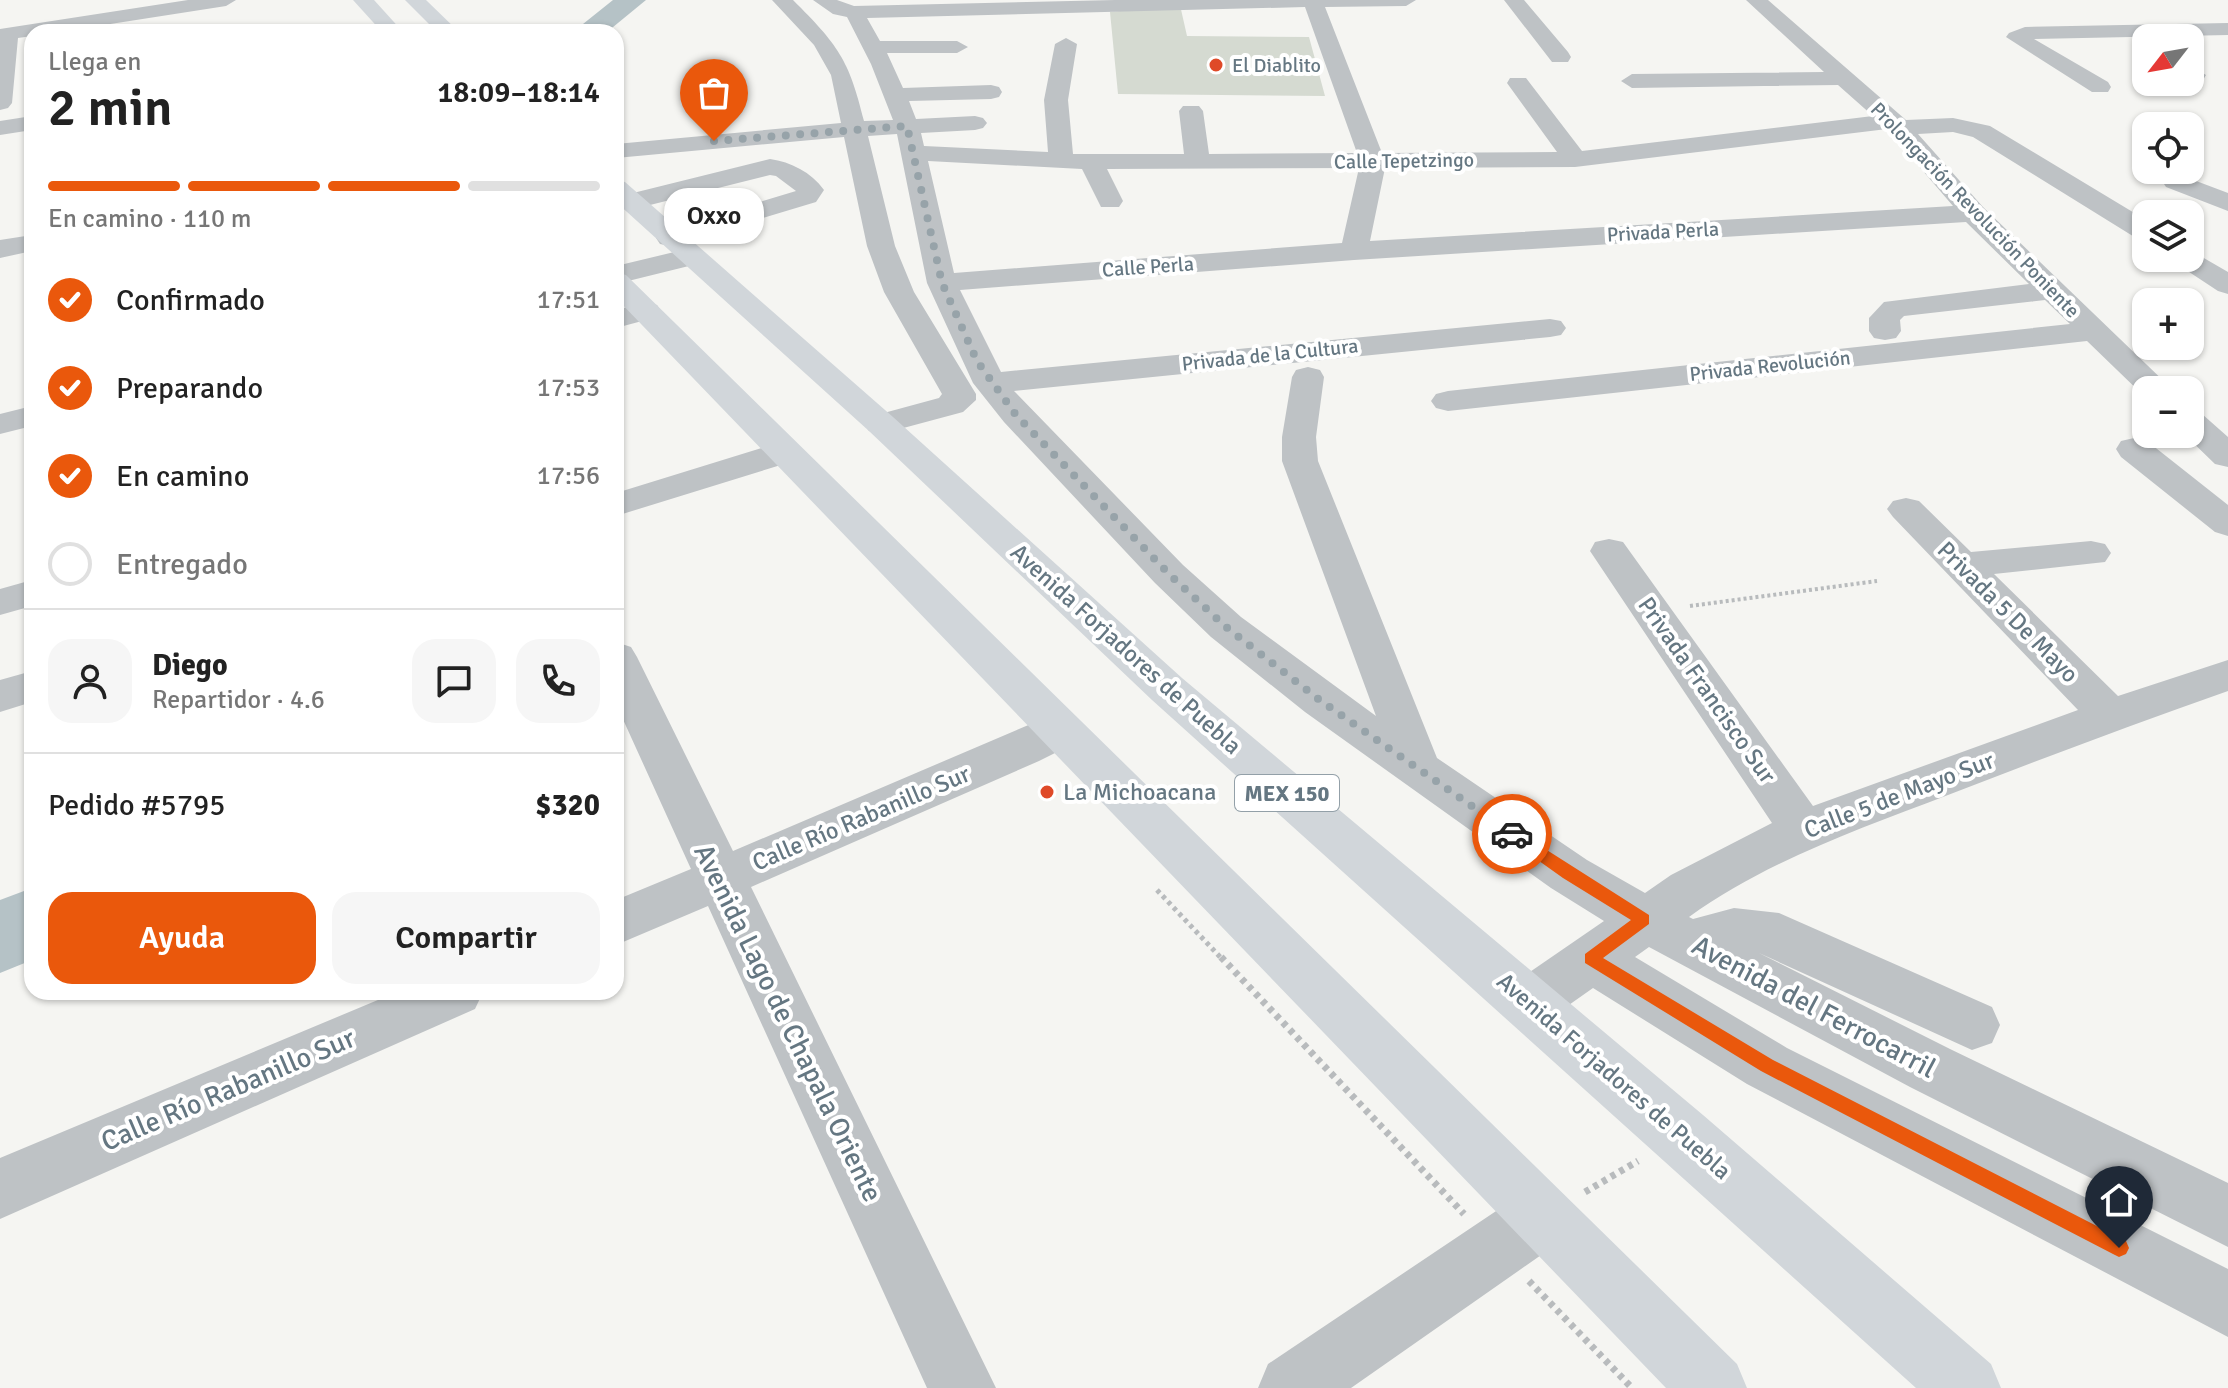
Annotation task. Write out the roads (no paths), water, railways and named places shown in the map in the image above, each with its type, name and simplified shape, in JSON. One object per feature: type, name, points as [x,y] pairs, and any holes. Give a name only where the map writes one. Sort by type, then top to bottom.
[{"type":"main road","points":[[363,0],[384,24]]},
{"type":"main road","points":[[415,0],[440,24]]},
{"type":"main road","name":"Avenida Forjadores de Puebla","points":[[624,196],[881,424],[1167,689],[1530,1002],[1967,1388]]},
{"type":"main road","points":[[624,298],[784,452],[1713,1388]]},
{"type":"street","points":[[64,24],[104,0]]},
{"type":"street","points":[[69,24],[226,0]]},
{"type":"street","points":[[782,0],[835,58],[881,246],[899,292],[959,394],[959,400],[951,405],[881,424]]},
{"type":"street","points":[[823,0],[840,10],[860,6],[1065,9],[1229,1],[1406,0]]},
{"type":"street","points":[[1514,0],[1560,57]]},
{"type":"street","name":"Prolongación Revolución Poniente","points":[[1756,0],[1896,124],[1973,213],[2141,376]]},
{"type":"street","points":[[1313,2],[1373,162],[1354,251]]},
{"type":"street","name":"Avenida del Ferrocarril","points":[[860,6],[873,47],[907,126],[942,283],[990,383],[1016,415],[1147,552],[1215,616],[1321,701],[1569,874],[1667,931],[1930,1068],[2228,1216]]},
{"type":"street","points":[[2206,6],[2226,28]]},
{"type":"street","points":[[2100,87],[2016,37],[2025,33],[2226,28]]},
{"type":"street","points":[[0,103],[4,34],[24,31]]},
{"type":"street","points":[[2115,31],[2132,40]]},
{"type":"street","points":[[1061,160],[1056,100],[1066,44]]},
{"type":"street","points":[[873,47],[957,47]]},
{"type":"street","points":[[1632,81],[1845,78]]},
{"type":"street","points":[[1518,83],[1575,159]]},
{"type":"street","points":[[895,95],[991,92]]},
{"type":"street","points":[[1191,111],[1198,162]]},
{"type":"street","points":[[624,150],[854,129],[975,123]]},
{"type":"street","points":[[0,128],[24,124]]},
{"type":"street","name":"Calle Tepetzingo","points":[[913,153],[1091,162],[1575,159],[1896,124],[1953,125],[1981,131],[2132,223]]},
{"type":"street","points":[[655,146],[707,183]]},
{"type":"street","points":[[1091,162],[1110,201]]},
{"type":"street","points":[[624,195],[707,183],[778,167],[802,183],[811,194],[681,247],[624,296]]},
{"type":"street","points":[[2182,184],[2228,203]]},
{"type":"street","name":"Privada Perla","points":[[1354,251],[1973,213]]},
{"type":"street","points":[[0,249],[24,244]]},
{"type":"street","name":"Calle Perla","points":[[942,283],[1354,251]]},
{"type":"street","points":[[2204,257],[2227,283]]},
{"type":"street","points":[[1885,331],[1884,318],[1895,308],[2051,290]]},
{"type":"street","name":"Privada de la Cultura","points":[[990,383],[1550,328]]},
{"type":"street","name":"Privada Revolución","points":[[1448,401],[2091,331]]},
{"type":"street","name":"Privada de la Cultura","points":[[1308,377],[1299,437],[1300,461],[1418,768]]},
{"type":"street","points":[[0,424],[24,418]]},
{"type":"street","points":[[2204,434],[2228,456]]},
{"type":"street","points":[[2134,449],[2228,524]]},
{"type":"street","points":[[624,502],[784,452]]},
{"type":"street","name":"Privada 5 De Mayo","points":[[1906,509],[2110,715]]},
{"type":"street","name":"Privada Francisco Sur","points":[[1609,551],[1653,610],[1803,830]]},
{"type":"street","points":[[1961,565],[2091,553]]},
{"type":"street","points":[[0,602],[24,595]]},
{"type":"street","name":"Avenida Lago de Chapala Oriente","points":[[624,674],[718,879],[962,1388]]},
{"type":"street","name":"Calle 5 de Mayo Sur","points":[[1590,958],[1667,931],[1689,890],[1803,830],[2110,715],[2228,675]]},
{"type":"street","points":[[0,696],[24,688]]},
{"type":"street","name":"Calle Río Rabanillo Sur","points":[[624,920],[1061,730]]},
{"type":"street","points":[[1667,931],[1747,927],[1779,935],[1972,1025]]},
{"type":"street","points":[[1530,1002],[1590,958],[1767,1066],[2228,1304]]},
{"type":"street","name":"Calle Río Rabanillo Sur","points":[[0,1189],[437,1000]]},
{"type":"street","points":[[1292,1388],[1542,1217]]},
{"type":"waterway","points":[[599,24],[632,0]]},
{"type":"waterway","points":[[0,941],[24,924]]},
{"type":"place","name":"El Diablito","points":[[1216,65]]},
{"type":"place","name":"Oxxo","points":[[714,141]]},
{"type":"place","name":"La Michoacana","points":[[1047,792]]}]
